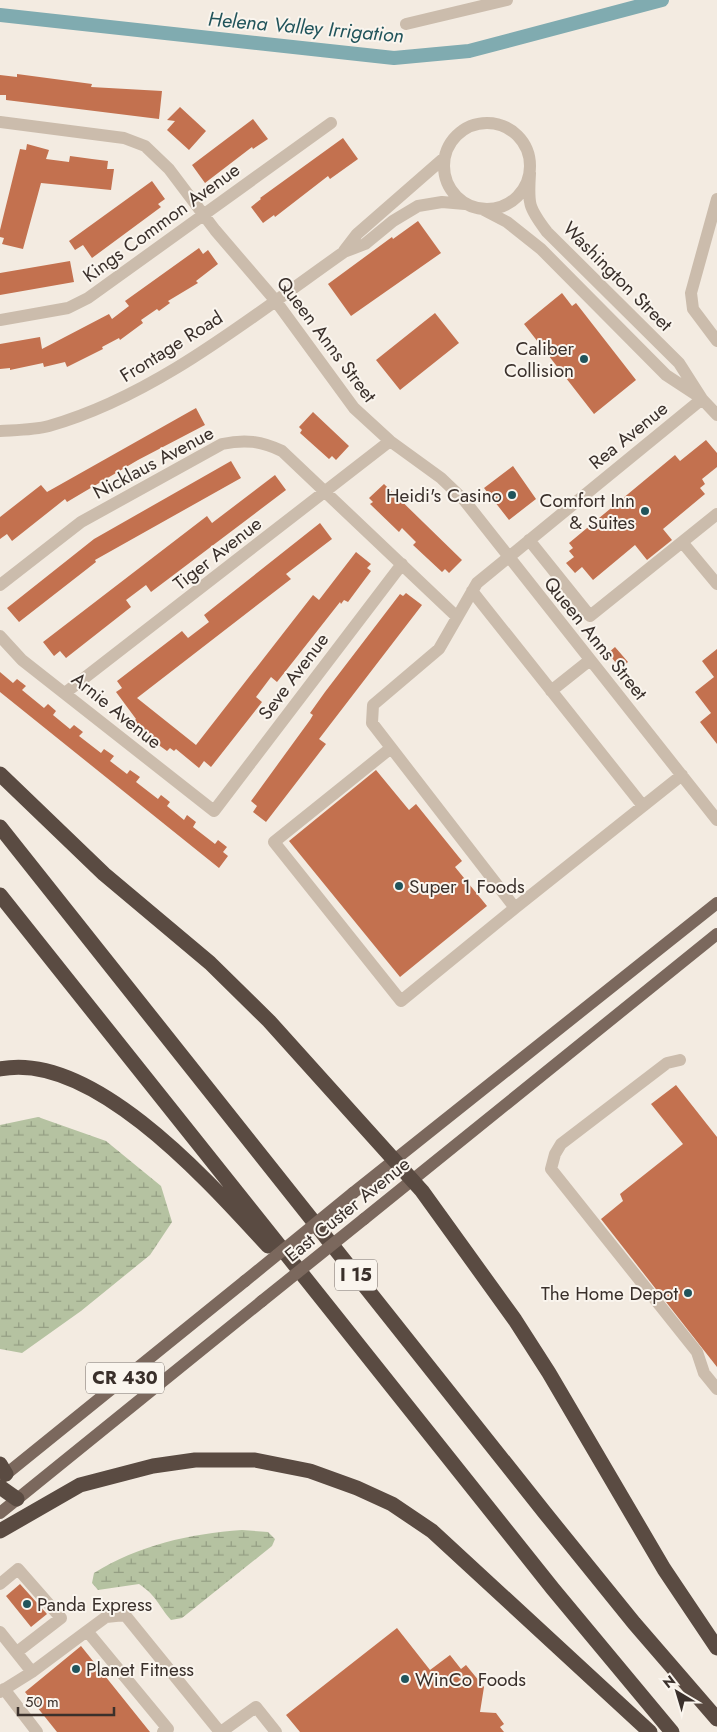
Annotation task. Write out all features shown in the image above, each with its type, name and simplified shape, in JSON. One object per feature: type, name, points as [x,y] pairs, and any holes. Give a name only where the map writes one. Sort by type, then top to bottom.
[{"type":"highway","points":[[0,774],[104,874],[210,963],[243,995],[325,1081],[412,1181],[480,1269],[515,1320],[549,1373],[664,1569],[717,1648]]},
{"type":"highway","name":"I 15","points":[[0,827],[557,1528],[664,1659],[717,1720]]},
{"type":"highway","name":"I 15","points":[[0,895],[570,1611],[672,1732]]},
{"type":"highway","points":[[0,1069],[31,1066],[58,1074],[104,1094],[180,1157],[240,1216],[348,1332]]},
{"type":"highway","points":[[0,1531],[80,1485],[153,1466],[195,1460],[255,1460],[310,1471],[392,1504],[432,1531],[650,1732]]},
{"type":"highway","points":[[1,1476],[17,1499]]},
{"type":"main road","name":"East Custer Avenue","points":[[1,1476],[717,903]]},
{"type":"main road","name":"East Custer Avenue","points":[[0,1513],[715,937]]},
{"type":"street","points":[[406,24],[458,6],[507,0]]},
{"type":"street","name":"Queen Anns Street","points":[[0,122],[124,138],[145,146],[169,169],[203,214],[275,300],[354,408],[390,441],[441,478],[464,500],[507,557],[717,820]]},
{"type":"street","name":"Kings Common Avenue","points":[[0,320],[68,308],[88,298],[331,123]]},
{"type":"street","points":[[481,123],[495,123],[513,132],[526,147],[530,159],[530,173],[524,188],[514,200],[500,208],[484,210],[465,204],[454,196],[447,184],[444,158],[449,145],[457,134],[468,127],[481,123]]},
{"type":"street","name":"Frontage Road","points":[[344,252],[357,234],[444,158]]},
{"type":"street","name":"Washington Street","points":[[530,173],[528,198],[530,210],[547,232],[679,363],[702,399],[717,415]]},
{"type":"street","points":[[717,199],[691,293],[693,309],[717,341]]},
{"type":"street","name":"Frontage Road","points":[[0,431],[48,426],[111,404],[147,385],[344,252],[365,244],[394,221],[418,206],[442,202],[465,204]]},
{"type":"street","name":"Washington Street","points":[[484,210],[507,222],[541,249],[666,375],[702,399]]},
{"type":"street","name":"Rea Avenue","points":[[515,908],[390,748],[372,722],[373,705],[439,649],[476,583],[702,399]]},
{"type":"street","name":"Nicklaus Avenue","points":[[0,584],[82,522],[222,444],[238,440],[262,442],[294,461],[457,618]]},
{"type":"street","name":"Tiger Avenue","points":[[66,693],[390,441]]},
{"type":"street","points":[[529,540],[590,616],[717,514]]},
{"type":"street","points":[[682,542],[717,584]]},
{"type":"street","name":"Seve Avenue","points":[[214,811],[402,564]]},
{"type":"street","points":[[472,591],[643,806]]},
{"type":"street","name":"Arnie Avenue","points":[[0,636],[22,660],[214,811]]},
{"type":"street","points":[[551,691],[590,660]]},
{"type":"street","points":[[390,748],[274,842],[401,1001],[682,775]]},
{"type":"street","points":[[680,1060],[667,1063],[561,1144],[555,1154],[551,1169],[697,1352],[704,1373],[717,1389]]},
{"type":"street","points":[[0,1584],[18,1569],[60,1618],[17,1652]]},
{"type":"street","points":[[37,1732],[2,1691],[32,1672],[106,1617],[125,1615],[221,1732],[256,1707],[276,1732]]},
{"type":"street","points":[[87,1631],[168,1729],[164,1732]]},
{"type":"street","points":[[0,1632],[32,1672]]},
{"type":"green space","points":[[38,1117],[106,1141],[161,1186],[172,1222],[150,1255],[81,1311],[22,1353],[0,1349],[0,1125]]},
{"type":"green space","points":[[242,1530],[268,1532],[275,1539],[272,1546],[182,1618],[171,1620],[154,1597],[139,1584],[98,1590],[92,1583],[94,1573],[111,1563],[147,1548],[203,1534]]},
{"type":"building","points":[[17,74],[92,84],[91,87],[162,91],[159,119],[6,100],[6,95],[0,95],[0,75],[17,77]]},
{"type":"building","points":[[180,107],[206,131],[189,150],[167,130],[175,121],[167,120]]},
{"type":"building","points":[[253,119],[268,139],[253,149],[252,147],[205,183],[192,165]]},
{"type":"building","points":[[343,138],[358,159],[330,179],[328,176],[275,217],[274,215],[263,223],[251,207],[260,198]]},
{"type":"building","points":[[27,144],[49,150],[46,159],[69,162],[70,156],[108,161],[107,169],[114,169],[111,190],[41,183],[23,249],[2,244],[4,238],[0,237],[0,230],[20,149],[26,150]]},
{"type":"building","points":[[152,181],[165,199],[158,204],[161,207],[92,258],[83,245],[75,250],[69,241]]},
{"type":"building","points":[[418,221],[441,253],[351,316],[328,284],[392,237],[393,239]]},
{"type":"building","points":[[199,248],[203,254],[208,250],[218,264],[196,281],[198,283],[168,301],[170,303],[159,311],[157,309],[141,320],[143,323],[120,340],[119,338],[102,347],[103,349],[67,367],[65,362],[44,367],[43,363],[10,370],[10,368],[0,369],[0,344],[40,337],[42,349],[109,314],[112,319],[129,306],[125,301]]},
{"type":"building","points":[[70,261],[74,282],[0,295],[0,273]]},
{"type":"building","points":[[562,293],[572,306],[576,303],[636,380],[594,414],[524,324]]},
{"type":"building","points":[[435,313],[459,343],[400,390],[376,360]]},
{"type":"building","points":[[196,408],[205,425],[138,460],[67,502],[65,499],[12,541],[7,534],[0,539],[0,517],[41,485],[47,492]]},
{"type":"building","points":[[313,412],[349,446],[336,460],[332,456],[329,459],[300,433],[302,430],[299,427]]},
{"type":"building","name":"Comfort Inn & Suites","points":[[706,440],[717,453],[717,467],[702,479],[705,484],[700,488],[705,494],[663,529],[672,540],[647,560],[635,545],[593,580],[582,567],[575,573],[566,563],[574,557],[569,551],[573,548],[569,543],[675,455],[680,461]]},
{"type":"building","points":[[231,461],[241,478],[95,560],[96,562],[19,622],[7,608],[94,539]]},
{"type":"building","name":"Heidi's Casino","points":[[513,466],[536,499],[509,520],[484,488]]},
{"type":"building","points":[[275,475],[286,490],[151,592],[146,585],[126,600],[131,607],[66,658],[60,651],[54,656],[43,642],[207,516],[212,523]]},
{"type":"building","points":[[384,484],[462,560],[449,573],[445,569],[442,572],[413,545],[416,542],[402,528],[399,532],[370,504],[373,502],[369,498]]},
{"type":"building","points":[[320,523],[332,539],[286,574],[291,579],[137,698],[196,745],[313,595],[319,600],[356,552],[371,564],[367,568],[371,571],[348,602],[344,600],[341,604],[340,602],[277,682],[271,677],[256,697],[262,702],[211,767],[204,761],[199,768],[176,749],[174,751],[170,748],[167,751],[135,728],[138,725],[134,721],[136,719],[116,692],[122,688],[117,681],[182,631],[188,638],[209,622],[204,615]]},
{"type":"building","points":[[406,593],[422,605],[319,739],[326,744],[266,822],[253,812],[257,806],[251,801],[310,720],[313,715],[310,713],[325,692],[400,594],[403,596]]},
{"type":"building","points":[[615,647],[628,662],[620,668],[608,653]]},
{"type":"building","points":[[717,649],[717,744],[700,722],[711,713],[695,692],[714,677],[702,661]]},
{"type":"building","points":[[0,672],[13,683],[17,679],[26,686],[22,690],[44,708],[48,704],[56,711],[53,715],[70,729],[74,725],[83,732],[79,736],[101,753],[104,749],[114,756],[110,761],[127,774],[130,770],[140,777],[136,782],[158,799],[161,795],[170,802],[167,806],[184,820],[187,815],[196,822],[193,827],[215,844],[218,840],[227,847],[223,852],[228,856],[219,868],[0,692]]},
{"type":"building","name":"Super 1 Foods","points":[[376,770],[409,810],[416,804],[462,861],[455,867],[487,906],[400,977],[289,841]]},
{"type":"building","name":"The Home Depot","points":[[676,1085],[717,1137],[717,1367],[601,1219],[623,1201],[620,1194],[683,1144],[651,1104]]},
{"type":"building","points":[[20,1584],[47,1614],[31,1627],[6,1596]]},
{"type":"building","name":"WinCo Foods","points":[[397,1628],[430,1670],[450,1655],[461,1669],[466,1665],[484,1687],[480,1712],[496,1713],[504,1724],[500,1727],[504,1732],[300,1732],[286,1715]]},
{"type":"building","name":"Planet Fitness","points":[[81,1646],[150,1732],[57,1732],[25,1692]]},
{"type":"waterway","name":"Helena Valley Irrigation","points":[[0,15],[394,58],[469,51],[662,0]]},
{"type":"place","name":"Caliber Collision","points":[[584,359]]},
{"type":"place","name":"Heidi's Casino","points":[[512,495]]},
{"type":"place","name":"Comfort Inn & Suites","points":[[645,511]]},
{"type":"place","name":"Super 1 Foods","points":[[399,886]]},
{"type":"place","name":"The Home Depot","points":[[688,1293]]},
{"type":"place","name":"Panda Express","points":[[27,1604]]},
{"type":"place","name":"Planet Fitness","points":[[76,1669]]},
{"type":"place","name":"WinCo Foods","points":[[405,1679]]}]
